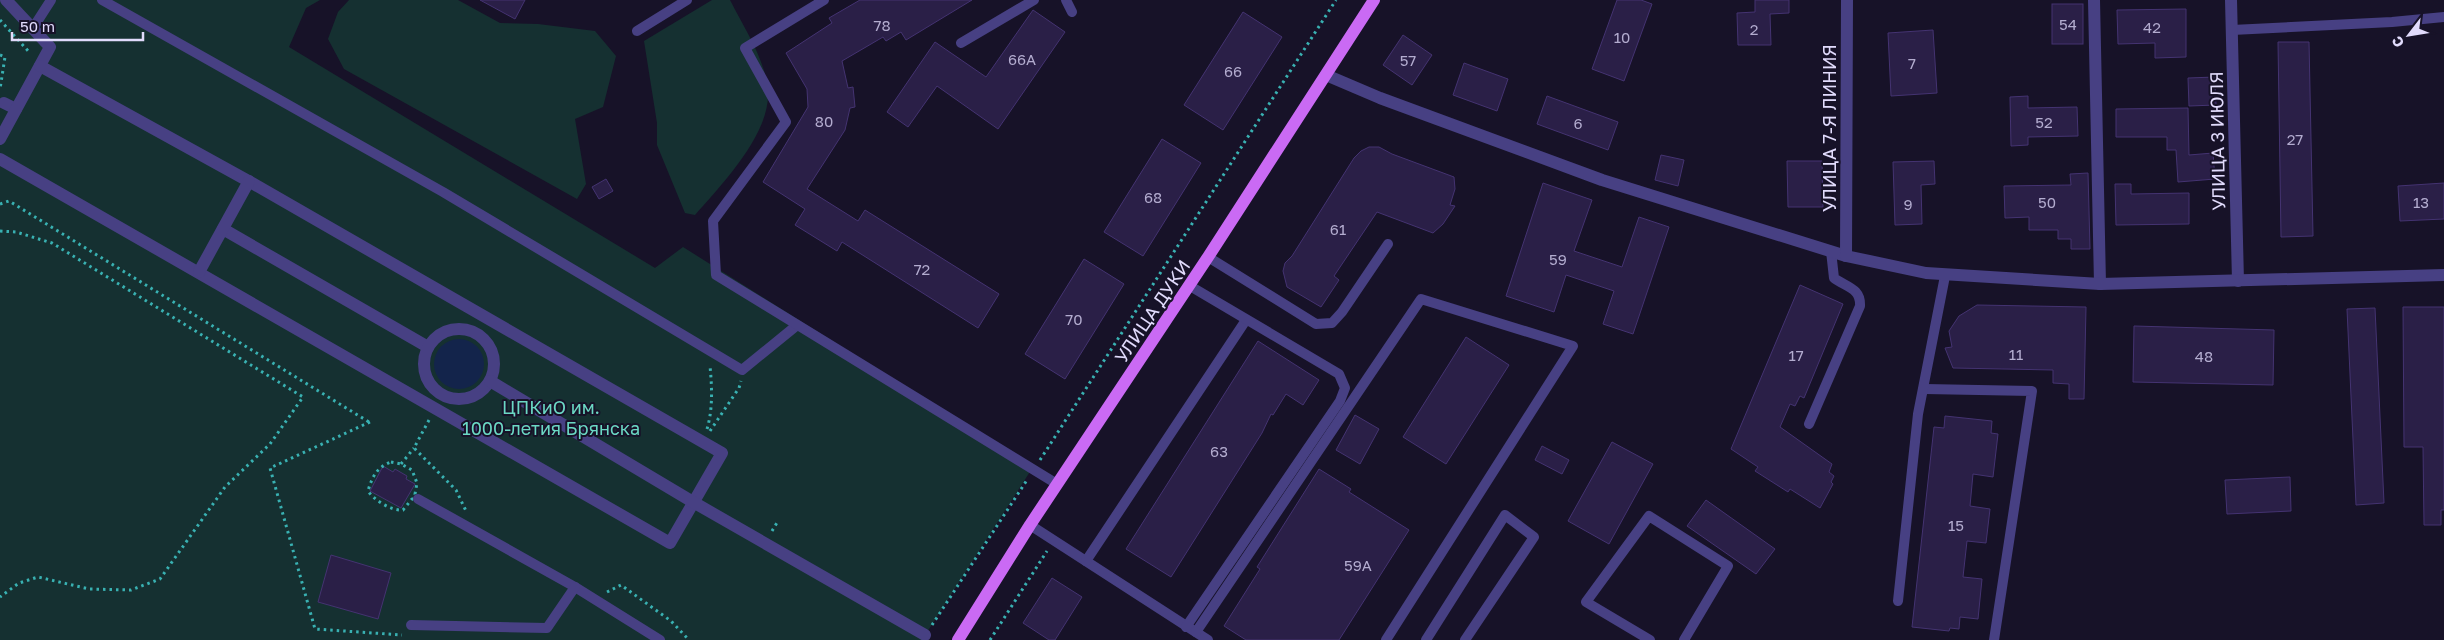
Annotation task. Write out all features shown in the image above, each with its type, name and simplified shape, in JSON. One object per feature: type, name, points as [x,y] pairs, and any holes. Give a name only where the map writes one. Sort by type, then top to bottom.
[{"type":"main road","name":"УЛИЦА ДУКИ","points":[[958,640],[1030,525],[1190,286],[1374,0]]},
{"type":"street","points":[[0,139],[10,106],[40,66],[50,47],[6,0]]},
{"type":"street","name":"УЛИЦА 7-Я ЛИНИЯ","points":[[1846,256],[1847,0]]},
{"type":"street","points":[[2094,0],[2100,284]]},
{"type":"street","name":"УЛИЦА 3 ИЮЛЯ","points":[[2231,0],[2238,281]]},
{"type":"street","points":[[0,159],[670,543],[722,453],[249,182],[40,66]]},
{"type":"street","points":[[1326,75],[1380,98],[1602,180],[1846,256],[1945,276],[2100,284],[2444,275]]},
{"type":"street","points":[[199,272],[249,182]]},
{"type":"street","points":[[223,229],[428,347]]},
{"type":"street","points":[[476,333],[485,317]]},
{"type":"street","points":[[463,329],[476,333],[486,342],[493,354],[494,368],[490,381],[481,392],[469,398],[455,399],[442,395],[431,386],[425,374],[424,360],[428,347],[437,336],[449,330],[463,329]]},
{"type":"street","points":[[490,381],[693,502],[925,636]]},
{"type":"street","points":[[435,408],[442,395]]},
{"type":"lane","points":[[33,28],[51,0]]},
{"type":"lane","points":[[102,0],[443,192],[742,370],[796,326]]},
{"type":"lane","points":[[636,31],[687,0]]},
{"type":"lane","points":[[824,0],[745,48],[786,122],[713,221],[716,275],[796,326],[1057,484]]},
{"type":"lane","points":[[961,43],[1034,0]]},
{"type":"lane","points":[[1066,0],[1072,12]]},
{"type":"lane","points":[[2232,30],[2392,22],[2444,17]]},
{"type":"lane","points":[[1208,257],[1316,324],[1332,323],[1342,312],[1388,244]]},
{"type":"lane","points":[[1809,424],[1860,306],[1860,298],[1857,291],[1834,278],[1831,251]]},
{"type":"lane","points":[[1898,601],[1918,414],[1925,389],[1945,276]]},
{"type":"lane","points":[[1186,627],[1340,401],[1345,388],[1339,374],[1190,286]]},
{"type":"lane","points":[[1196,632],[1421,299],[1573,346],[1386,640]]},
{"type":"lane","points":[[1086,561],[1246,320]]},
{"type":"lane","points":[[1925,389],[2032,391],[1994,640]]},
{"type":"lane","points":[[418,499],[575,587],[660,640]]},
{"type":"lane","points":[[1426,640],[1505,515],[1534,536],[1465,640]]},
{"type":"lane","points":[[1650,640],[1586,602],[1649,516],[1728,566],[1684,640]]},
{"type":"lane","points":[[1030,525],[1208,640]]},
{"type":"lane","points":[[411,625],[547,628],[575,587]]},
{"type":"path","points":[[925,636],[1336,0]]},
{"type":"path","points":[[0,20],[30,52],[26,61]]},
{"type":"path","points":[[0,55],[5,57],[0,90]]},
{"type":"path","points":[[0,204],[9,201],[370,422],[270,468],[315,629],[404,635]]},
{"type":"path","points":[[0,231],[16,232],[52,243],[303,397],[270,444],[225,487],[160,579],[132,590],[89,589],[38,577],[19,583],[0,597]]},
{"type":"path","points":[[703,441],[710,418],[712,386],[709,350]]},
{"type":"path","points":[[703,441],[740,388],[742,370]]},
{"type":"path","points":[[401,464],[414,448],[435,408]]},
{"type":"path","points":[[414,448],[456,490],[475,530]]},
{"type":"path","points":[[391,462],[401,464],[412,470],[417,483],[415,494],[418,499],[412,499],[403,510],[397,510],[372,497],[368,490],[374,474],[383,465],[391,462]]},
{"type":"path","points":[[770,535],[778,520]]},
{"type":"path","points":[[990,640],[1054,540]]},
{"type":"green space","name":"ЦПКиО им. 1000-летия Брянска","points":[[0,0],[320,0],[306,8],[289,47],[655,268],[683,247],[1033,467],[922,640],[0,640]]},
{"type":"green space","points":[[349,0],[458,0],[500,23],[538,24],[595,31],[616,56],[603,107],[575,119],[586,184],[577,199],[344,69],[328,39],[338,12]]},
{"type":"green space","points":[[712,0],[730,0],[748,33],[763,68],[768,92],[767,108],[753,142],[730,174],[695,215],[685,213],[657,145],[657,123],[644,41]]},
{"type":"water","points":[[454,339],[464,339],[477,346],[484,359],[484,369],[477,382],[464,389],[454,389],[445,385],[438,378],[434,369],[434,359],[438,350],[445,343]]},
{"type":"building","points":[[480,0],[525,0],[515,19]]},
{"type":"building","points":[[860,0],[972,0],[906,40],[901,32],[886,41],[883,37],[842,61],[848,88],[853,87],[855,107],[850,108],[845,130],[807,189],[858,221],[865,210],[999,294],[978,328],[842,242],[837,251],[795,225],[805,209],[763,182],[808,107],[807,89],[786,53],[832,23],[829,18]]},
{"type":"building","points":[[1617,0],[1641,0],[1652,4],[1624,81],[1592,69]]},
{"type":"building","points":[[1755,0],[1789,0],[1789,13],[1770,14],[1771,45],[1738,45],[1737,13],[1755,12]]},
{"type":"building","points":[[2052,4],[2083,4],[2083,44],[2052,44]]},
{"type":"building","points":[[2186,9],[2186,57],[2155,58],[2155,43],[2118,44],[2117,10]]},
{"type":"building","points":[[1033,10],[1065,32],[998,129],[937,86],[908,127],[887,112],[935,42],[986,77]]},
{"type":"building","points":[[1243,12],[1282,37],[1223,130],[1184,105]]},
{"type":"building","points":[[1933,30],[1937,93],[1891,96],[1888,33]]},
{"type":"building","points":[[1403,35],[1432,55],[1412,85],[1383,65]]},
{"type":"building","points":[[2278,42],[2309,42],[2313,236],[2281,237]]},
{"type":"building","points":[[1464,63],[1508,79],[1497,111],[1453,95]]},
{"type":"building","points":[[2215,77],[2216,105],[2189,106],[2188,78]]},
{"type":"building","points":[[1547,96],[1618,122],[1608,150],[1537,124]]},
{"type":"building","points":[[2028,96],[2028,108],[2077,107],[2078,136],[2028,137],[2028,145],[2011,146],[2010,97]]},
{"type":"building","points":[[2188,108],[2189,155],[2213,153],[2215,179],[2178,182],[2176,150],[2167,150],[2167,137],[2116,137],[2116,109]]},
{"type":"building","points":[[1162,139],[1201,163],[1143,256],[1104,232]]},
{"type":"building","points":[[1369,147],[1379,147],[1392,154],[1454,177],[1455,189],[1450,205],[1455,206],[1443,224],[1433,233],[1377,212],[1334,276],[1339,280],[1321,307],[1287,287],[1283,271],[1285,263],[1292,256],[1354,158],[1361,151]]},
{"type":"building","points":[[1661,155],[1684,160],[1678,186],[1655,180]]},
{"type":"building","points":[[1787,161],[1822,161],[1823,207],[1788,207]]},
{"type":"building","points":[[1934,161],[1935,184],[1921,185],[1922,224],[1895,225],[1893,162]]},
{"type":"building","points":[[2088,173],[2090,249],[2071,249],[2071,239],[2058,239],[2058,230],[2029,230],[2029,217],[2005,218],[2004,186],[2071,185],[2070,174]]},
{"type":"building","points":[[606,179],[613,191],[599,199],[592,187]]},
{"type":"building","points":[[1543,183],[1592,200],[1574,251],[1622,267],[1639,217],[1669,227],[1633,334],[1603,324],[1614,291],[1566,275],[1554,312],[1506,296]]},
{"type":"building","points":[[2444,183],[2444,219],[2400,221],[2398,186]]},
{"type":"building","points":[[2115,184],[2131,184],[2131,194],[2189,193],[2189,224],[2116,225]]},
{"type":"building","points":[[1084,259],[1124,284],[1065,379],[1025,354]]},
{"type":"building","points":[[1800,285],[1843,304],[1804,398],[1800,396],[1795,406],[1790,404],[1780,427],[1832,464],[1829,472],[1834,476],[1831,482],[1833,484],[1820,508],[1790,489],[1788,492],[1755,471],[1758,467],[1731,449]]},
{"type":"building","points":[[1977,305],[2086,307],[2084,399],[2069,399],[2069,384],[2053,383],[2053,370],[1953,368],[1945,348],[1952,347],[1949,331],[1959,316]]},
{"type":"building","points":[[2403,307],[2444,307],[2444,510],[2441,510],[2441,525],[2424,525],[2423,447],[2404,447]]},
{"type":"building","points":[[2375,308],[2384,503],[2356,505],[2347,309]]},
{"type":"building","points":[[2134,326],[2274,330],[2273,385],[2133,382]]},
{"type":"building","points":[[1466,337],[1509,365],[1446,464],[1403,437]]},
{"type":"building","points":[[1258,341],[1319,380],[1303,405],[1286,394],[1273,415],[1271,414],[1262,433],[1171,577],[1126,549]]},
{"type":"building","points":[[1355,415],[1379,429],[1360,464],[1336,450]]},
{"type":"building","points":[[1945,416],[1992,421],[1991,433],[1998,434],[1993,477],[1973,474],[1970,506],[1990,509],[1986,543],[1967,541],[1963,577],[1982,579],[1978,619],[1960,617],[1959,629],[1950,628],[1949,631],[1912,627],[1934,427],[1944,428]]},
{"type":"building","points":[[1612,442],[1653,464],[1609,544],[1568,521]]},
{"type":"building","points":[[1542,446],[1569,460],[1562,474],[1535,460]]},
{"type":"building","points":[[383,466],[393,472],[395,469],[407,476],[406,479],[415,484],[401,508],[370,491]]},
{"type":"building","points":[[1319,469],[1351,489],[1349,492],[1409,530],[1339,640],[1246,640],[1224,626],[1260,569],[1257,567]]},
{"type":"building","points":[[2290,477],[2291,511],[2227,514],[2225,480]]},
{"type":"building","points":[[1706,500],[1775,549],[1756,574],[1687,526]]},
{"type":"building","points":[[331,555],[391,573],[378,619],[318,602]]},
{"type":"building","points":[[1052,578],[1082,597],[1055,640],[1049,640],[1023,623]]}]
